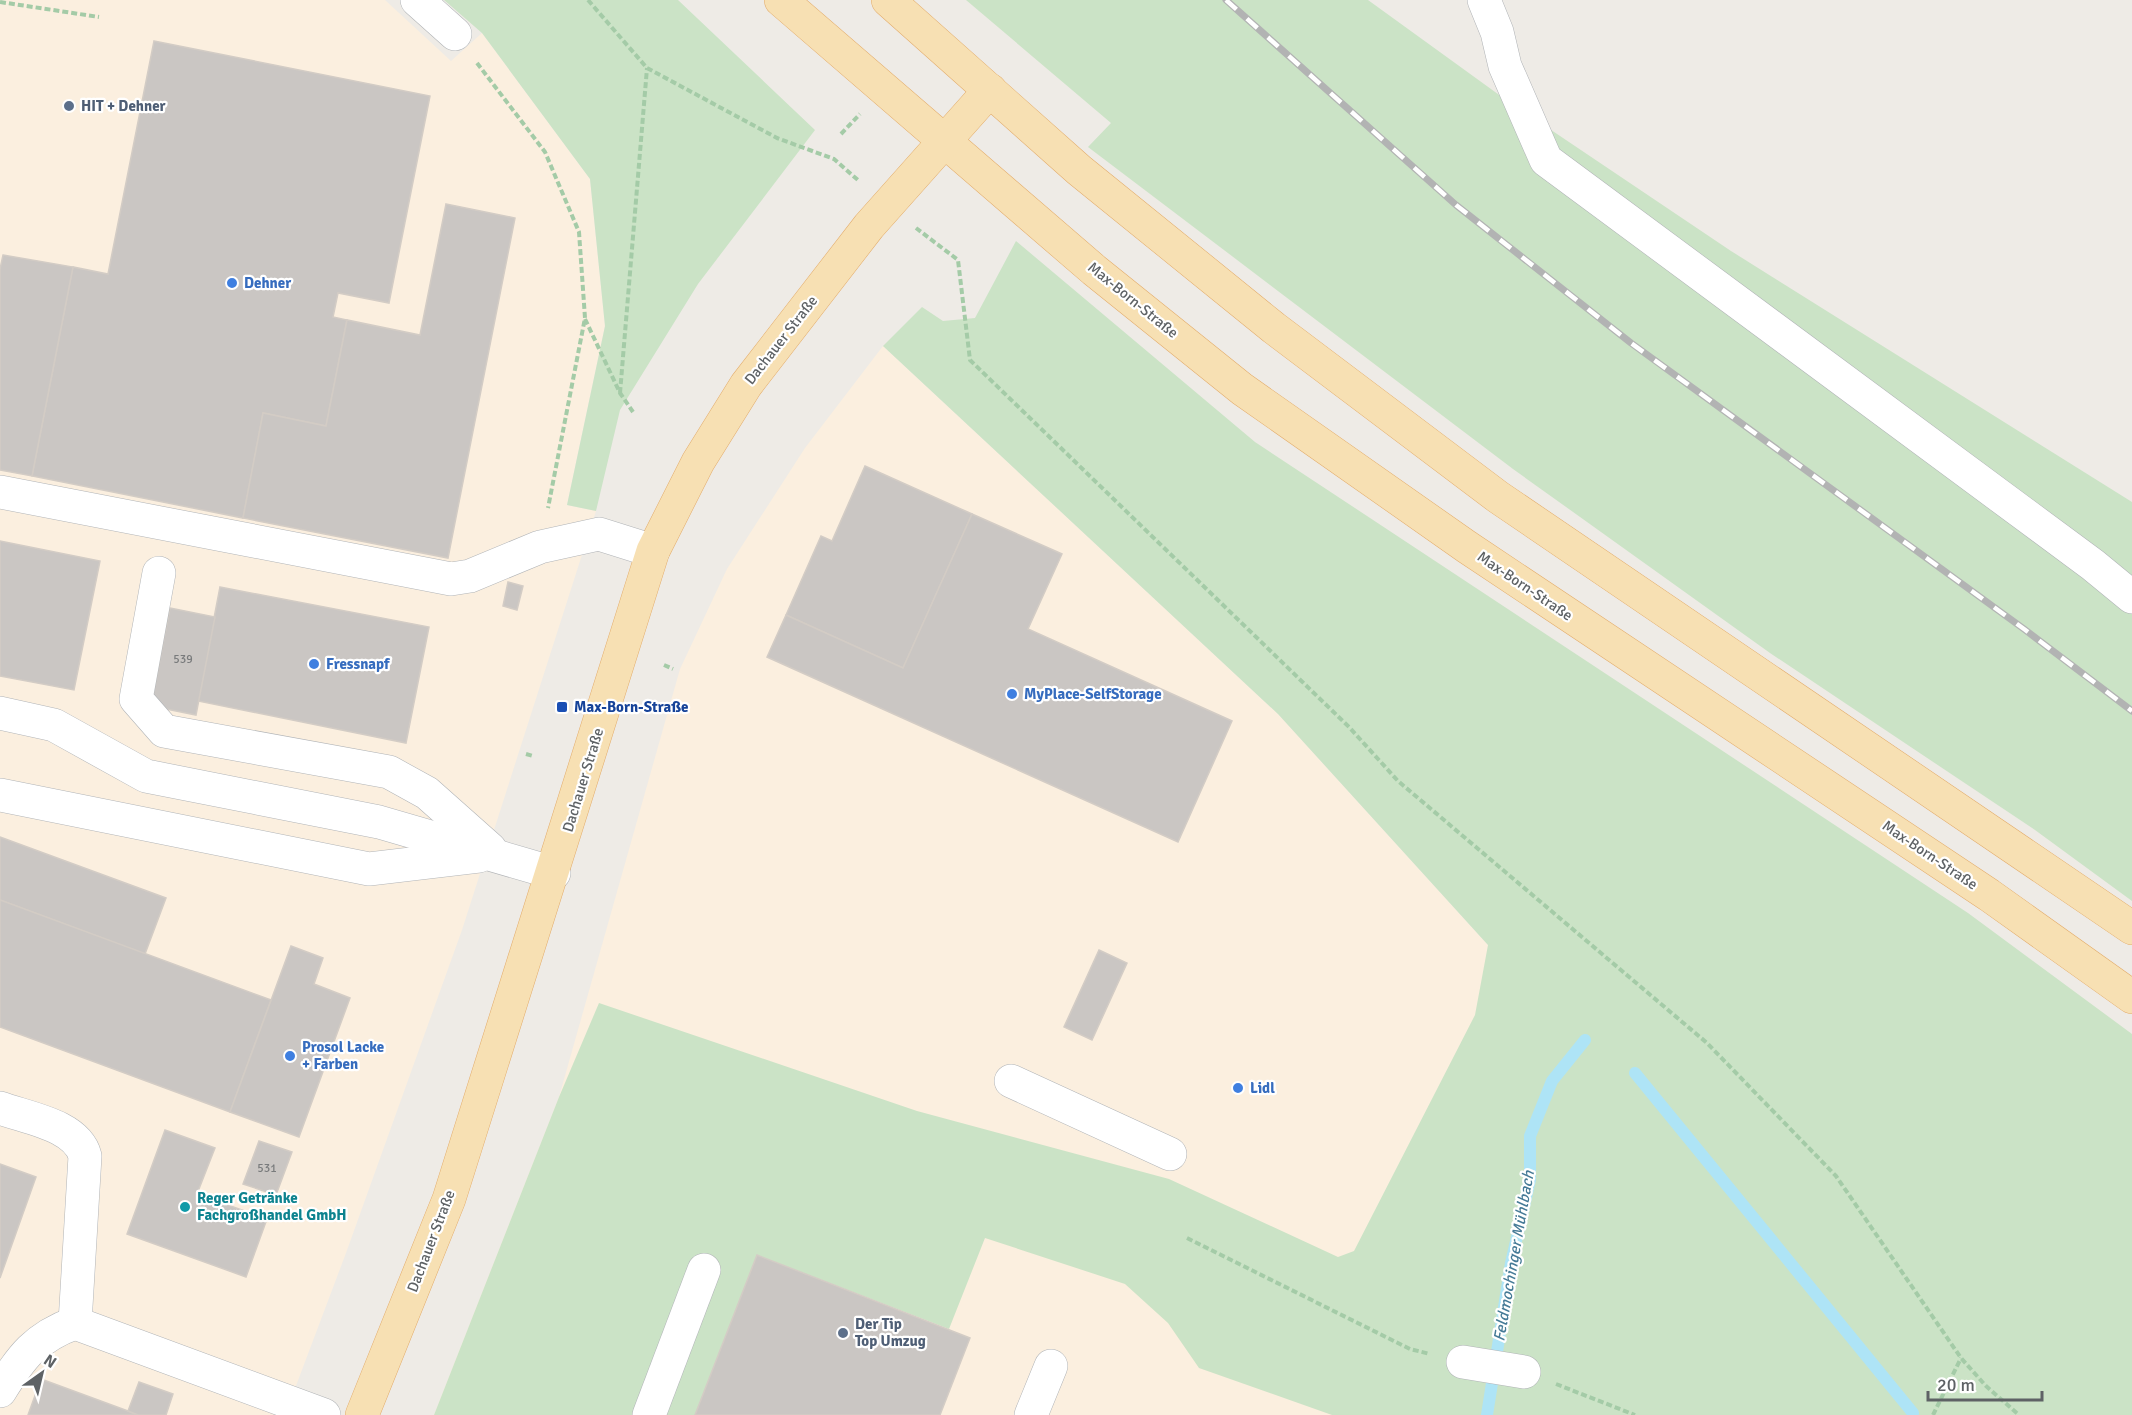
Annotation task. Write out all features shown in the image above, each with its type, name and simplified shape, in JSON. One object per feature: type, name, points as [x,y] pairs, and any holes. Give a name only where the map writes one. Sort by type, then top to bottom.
[{"type":"main road","points":[[781,0],[945,140]]},
{"type":"main road","points":[[888,0],[1079,171],[1274,328],[1498,497],[2132,928]]},
{"type":"main road","name":"Dachauer Straße","points":[[362,1415],[449,1198],[554,873],[653,551],[698,462],[746,385],[869,226],[990,90]]},
{"type":"main road","name":"Max-Born-Straße","points":[[945,140],[1094,270],[1242,389],[1467,547],[1989,895],[2132,997]]},
{"type":"street","points":[[417,0],[455,34]]},
{"type":"street","points":[[1484,0],[1497,32],[1505,66],[1546,160],[2083,558],[2132,597]]},
{"type":"street","points":[[0,492],[451,579],[470,576],[540,546],[599,534],[653,551]]},
{"type":"street","points":[[159,573],[136,699],[164,731],[389,772],[427,792],[495,854]]},
{"type":"street","points":[[0,713],[54,725],[146,776],[379,822],[554,873]]},
{"type":"street","points":[[0,795],[369,869],[495,854]]},
{"type":"street","points":[[1011,1081],[1170,1154]]},
{"type":"street","points":[[0,1108],[66,1132],[82,1146],[85,1156],[75,1323]]},
{"type":"street","points":[[649,1415],[704,1270]]},
{"type":"street","points":[[0,1391],[21,1358],[51,1332],[75,1323],[324,1415]]},
{"type":"street","points":[[1463,1362],[1524,1372]]},
{"type":"street","points":[[1031,1415],[1051,1366]]},
{"type":"path","points":[[588,0],[647,69],[777,138],[834,159]]},
{"type":"path","points":[[0,2],[99,17]]},
{"type":"path","points":[[455,34],[545,152],[579,232],[585,318],[540,546]]},
{"type":"path","points":[[620,393],[647,69]]},
{"type":"path","points":[[958,260],[970,360],[1349,728],[1398,781],[1707,1043],[1836,1176],[1961,1358],[1986,1386],[2019,1415]]},
{"type":"path","points":[[585,318],[620,393],[633,412]]},
{"type":"path","points":[[664,665],[673,669]]},
{"type":"path","points":[[526,754],[533,756]]},
{"type":"path","points":[[1187,1238],[1410,1349],[1463,1362]]},
{"type":"path","points":[[1933,1415],[1961,1358]]},
{"type":"path","points":[[1524,1372],[1635,1415]]},
{"type":"shaded area","points":[[0,0],[385,0],[451,61],[482,33],[590,179],[605,326],[567,505],[596,511],[462,930],[285,1415],[0,1415]]},
{"type":"shaded area","points":[[883,346],[1278,714],[1488,945],[1461,1415],[434,1415],[559,1097],[680,669],[727,569],[805,448]]},
{"type":"green space","points":[[444,0],[678,0],[815,130],[698,284],[620,410],[596,511],[567,505],[605,326],[590,179],[482,33]]},
{"type":"green space","points":[[966,0],[1368,0],[1502,97],[1731,251],[2132,502],[2132,901],[2035,830],[1770,653],[1513,469],[1088,147],[1111,123]]},
{"type":"green space","points":[[1016,241],[1255,442],[1968,913],[2132,1034],[2132,1415],[1332,1415],[1199,1368],[1168,1323],[1125,1284],[985,1238],[949,1329],[757,1255],[695,1415],[434,1415],[559,1097],[599,1003],[917,1111],[1169,1179],[1338,1257],[1354,1251],[1475,1015],[1488,945],[1278,714],[883,346],[922,307],[943,321],[975,318]]},
{"type":"building","name":"Dehner","points":[[154,41],[430,96],[389,303],[338,293],[333,317],[347,320],[326,426],[263,413],[243,518],[32,476],[73,267],[108,274]]},
{"type":"building","points":[[446,204],[515,218],[448,558],[243,518],[263,413],[326,426],[347,320],[420,335]]},
{"type":"building","points":[[3,255],[73,267],[32,476],[0,470],[0,269]]},
{"type":"building","points":[[865,466],[972,514],[903,668],[786,615],[821,536],[832,541]]},
{"type":"building","name":"MyPlace-SelfStorage","points":[[972,514],[1062,554],[1028,629],[1232,721],[1178,842],[767,657],[786,615],[903,668]]},
{"type":"building","points":[[0,541],[100,561],[74,690],[0,676]]},
{"type":"building","points":[[508,582],[523,586],[517,610],[503,606]]},
{"type":"building","name":"Fressnapf","points":[[220,587],[429,627],[406,743],[198,701]]},
{"type":"building","points":[[170,608],[215,617],[196,715],[151,706]]},
{"type":"building","points":[[0,837],[166,898],[145,954],[0,900]]},
{"type":"building","points":[[0,900],[271,1000],[230,1112],[0,1027]]},
{"type":"building","name":"Prosol Lacke + Farben","points":[[291,946],[323,958],[314,984],[350,998],[299,1137],[230,1112]]},
{"type":"building","points":[[1099,950],[1127,963],[1092,1040],[1064,1027]]},
{"type":"building","name":"Reger Getränke Fachgroßhandel GmbH","points":[[165,1130],[215,1148],[197,1194],[267,1219],[246,1277],[127,1234]]},
{"type":"building","points":[[259,1141],[292,1152],[276,1195],[243,1184]]},
{"type":"building","points":[[0,1164],[36,1177],[0,1278]]},
{"type":"building","name":"Der Tip Top Umzug","points":[[757,1255],[970,1338],[940,1415],[695,1415]]},
{"type":"building","points":[[41,1379],[128,1411],[138,1415],[28,1415]]},
{"type":"building","points":[[139,1382],[173,1394],[166,1415],[138,1415],[128,1411]]},
{"type":"waterway","name":"Feldmochinger Mühlbach","points":[[1487,1415],[1511,1263],[1530,1180],[1530,1136],[1552,1081],[1585,1040]]},
{"type":"waterway","points":[[1635,1073],[1913,1413]]},
{"type":"railway","points":[[1226,0],[1456,205],[1631,343],[2024,629],[2132,711]]},
{"type":"place","name":"HIT + Dehner","points":[[69,106]]},
{"type":"place","name":"Dehner","points":[[232,283]]},
{"type":"place","name":"Fressnapf","points":[[314,664]]},
{"type":"place","name":"MyPlace-SelfStorage","points":[[1012,694]]},
{"type":"place","name":"Max-Born-Straße","points":[[562,707]]},
{"type":"place","name":"Prosol Lacke + Farben","points":[[290,1056]]},
{"type":"place","name":"Lidl","points":[[1238,1088]]},
{"type":"place","name":"Reger Getränke Fachgroßhandel GmbH","points":[[185,1207]]},
{"type":"place","name":"Der Tip Top Umzug","points":[[843,1333]]}]
